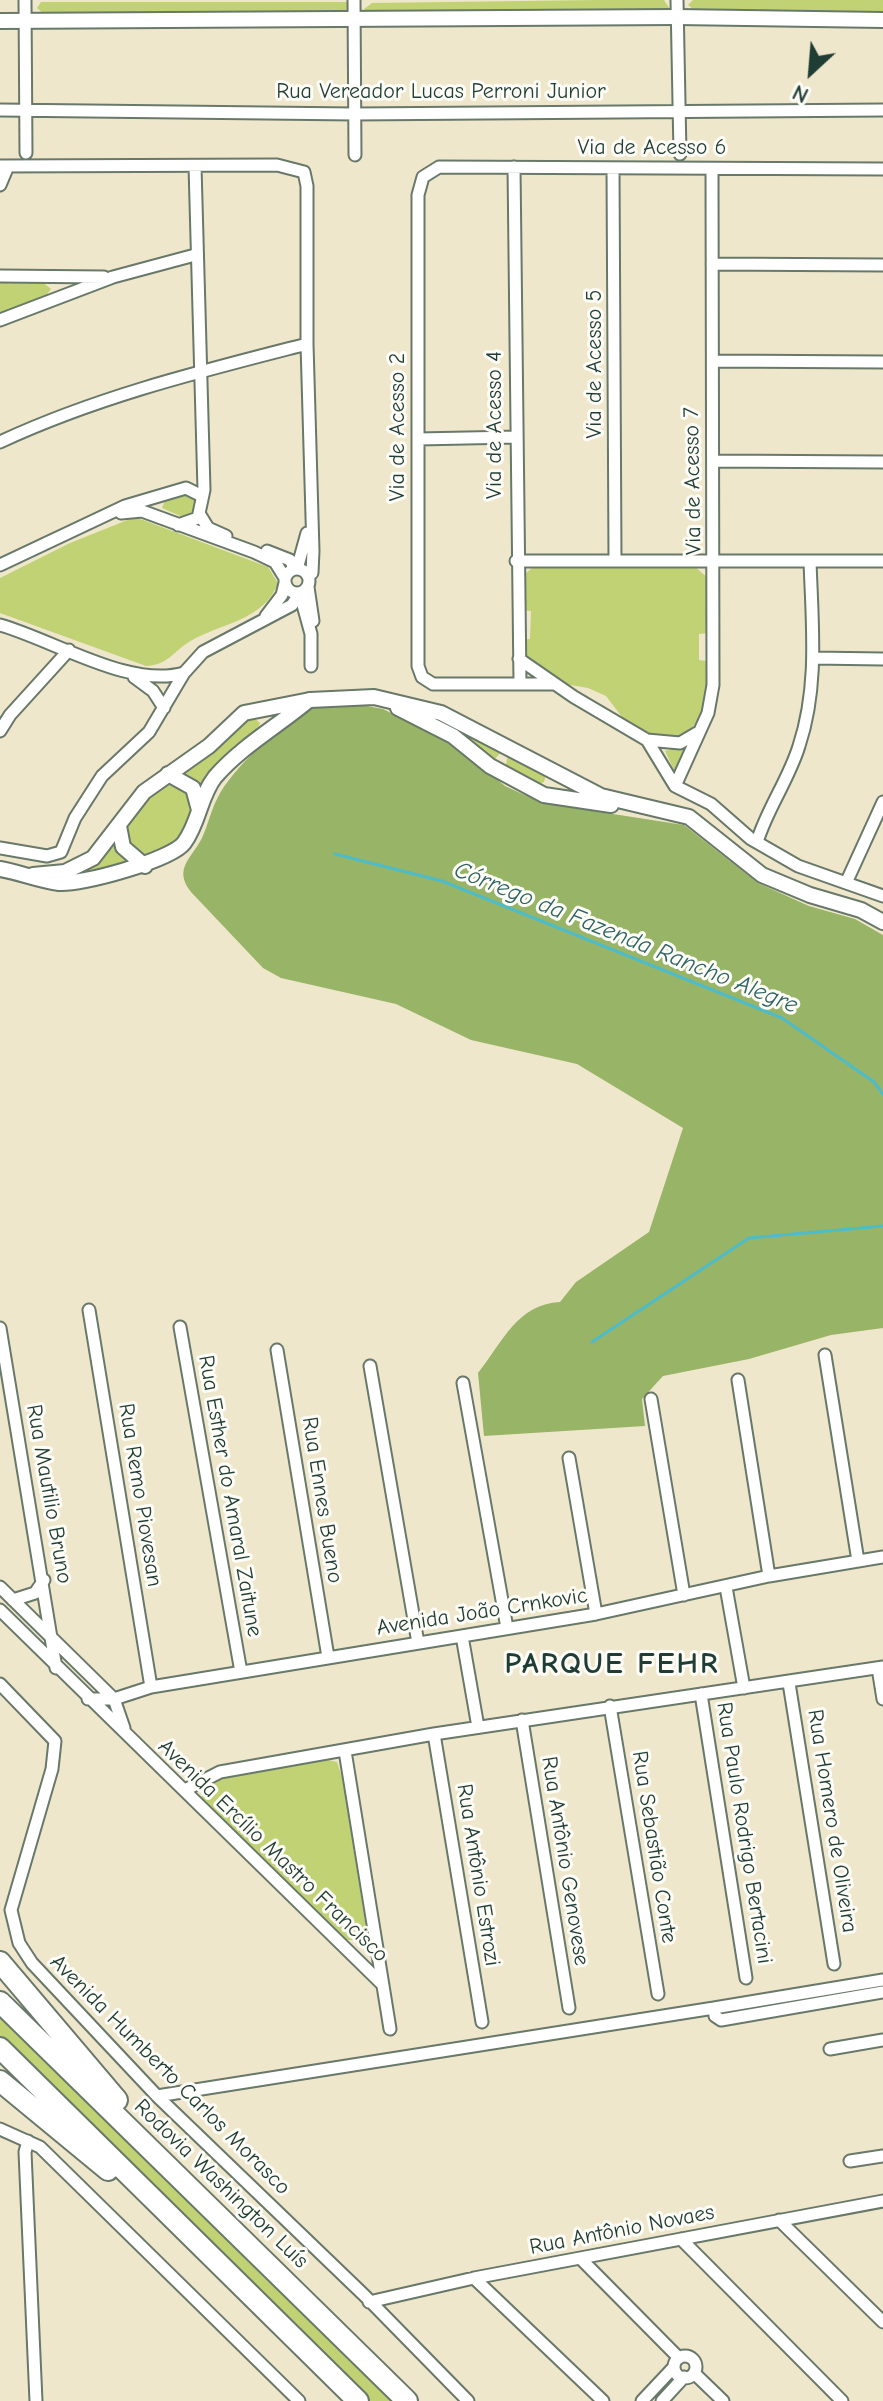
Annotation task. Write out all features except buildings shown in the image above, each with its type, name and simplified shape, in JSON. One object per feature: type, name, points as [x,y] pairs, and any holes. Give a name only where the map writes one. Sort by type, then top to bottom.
[{"type":"highway","points":[[0,1962],[198,2194]]},
{"type":"highway","name":"Rodovia Washington Luís","points":[[0,2002],[407,2401]]},
{"type":"highway","points":[[0,2048],[358,2401]]},
{"type":"highway","points":[[0,2081],[201,2244]]},
{"type":"street","points":[[25,0],[26,153]]},
{"type":"street","points":[[354,0],[355,155]]},
{"type":"street","points":[[677,0],[680,154]]},
{"type":"street","points":[[0,21],[677,17],[883,20]]},
{"type":"street","name":"Rua Vereador Lucas Perroni Junior","points":[[0,110],[354,114],[883,110]]},
{"type":"street","points":[[0,185],[4,166],[277,165],[304,172],[307,186],[307,344],[313,551],[312,573],[287,608],[203,652],[184,673],[149,732],[122,754],[95,786],[75,818],[61,852],[47,856],[0,848]]},
{"type":"street","points":[[195,166],[195,255],[201,370],[200,515],[208,528],[240,546]]},
{"type":"street","name":"Via de Acesso 6","points":[[423,177],[439,167],[883,169]]},
{"type":"street","name":"Via de Acesso 4","points":[[514,167],[516,561],[520,682]]},
{"type":"street","name":"Via de Acesso 5","points":[[613,168],[615,559]]},
{"type":"street","name":"Via de Acesso 7","points":[[675,786],[708,713],[713,685],[715,361],[712,169]]},
{"type":"street","name":"Via de Acesso 2","points":[[423,177],[418,195],[418,666],[422,677],[440,684],[520,682]]},
{"type":"street","points":[[0,320],[113,277],[195,255]]},
{"type":"street","points":[[712,264],[883,265]]},
{"type":"street","points":[[0,276],[113,277]]},
{"type":"street","points":[[0,442],[98,401],[201,370],[307,344]]},
{"type":"street","points":[[715,361],[883,362]]},
{"type":"street","points":[[418,439],[515,437]]},
{"type":"street","points":[[3,562],[165,492],[186,488],[197,476],[202,447]]},
{"type":"street","points":[[713,461],[883,462]]},
{"type":"street","points":[[186,488],[202,496]]},
{"type":"street","points":[[165,492],[157,507],[172,523],[192,522],[200,515]]},
{"type":"street","points":[[106,517],[138,511],[254,552],[264,550],[282,556],[292,562],[292,593],[305,586]]},
{"type":"street","points":[[264,618],[282,595],[311,517]]},
{"type":"street","points":[[516,561],[883,561]]},
{"type":"street","points":[[757,842],[800,744],[810,702],[813,658],[810,561]]},
{"type":"street","points":[[290,575],[305,586],[311,666]]},
{"type":"street","points":[[287,608],[310,629]]},
{"type":"street","points":[[0,622],[129,673],[161,678],[184,673]]},
{"type":"street","points":[[0,731],[69,650]]},
{"type":"street","points":[[813,658],[883,659]]},
{"type":"street","points":[[519,659],[553,684],[647,740],[680,743],[700,729]]},
{"type":"street","points":[[129,673],[153,691],[164,708]]},
{"type":"street","points":[[520,682],[553,684]]},
{"type":"street","points":[[355,697],[415,716],[462,741],[500,771],[544,795],[564,801],[642,806]]},
{"type":"street","points":[[33,875],[65,872],[85,864],[144,792],[209,746],[244,713],[310,700],[355,697],[405,703],[441,713],[601,796],[689,817],[762,875],[810,895],[861,910],[883,922]]},
{"type":"street","points":[[0,869],[59,883],[75,882],[129,867],[145,866],[180,848],[216,776],[310,700]]},
{"type":"street","points":[[260,708],[268,718],[267,733]]},
{"type":"street","points":[[647,740],[675,786],[711,804],[757,842],[798,866],[883,896]]},
{"type":"street","points":[[500,771],[500,759],[511,750]]},
{"type":"street","points":[[168,774],[193,788],[199,811]]},
{"type":"street","points":[[544,795],[562,776]]},
{"type":"street","points":[[846,883],[883,802]]},
{"type":"street","points":[[119,826],[123,847],[145,866]]},
{"type":"street","name":"Rua Remo Piovesan","points":[[89,1310],[151,1687]]},
{"type":"street","name":"Rua Esther do Amaral Zaitune","points":[[180,1327],[241,1672]]},
{"type":"street","name":"Rua Mautilio Bruno","points":[[0,1328],[44,1580],[56,1668]]},
{"type":"street","name":"Rua Ennes Bueno","points":[[277,1350],[328,1657]]},
{"type":"street","points":[[825,1355],[858,1561]]},
{"type":"street","points":[[370,1366],[418,1643]]},
{"type":"street","points":[[738,1380],[769,1576]]},
{"type":"street","points":[[463,1383],[507,1628]]},
{"type":"street","points":[[651,1399],[684,1595]]},
{"type":"street","points":[[569,1458],[596,1614]]},
{"type":"street","name":"Avenida João Crnkovic","points":[[88,1699],[114,1699],[151,1687],[596,1614],[769,1576],[883,1557]]},
{"type":"street","points":[[13,1600],[35,1593],[44,1580]]},
{"type":"street","name":"Avenida Ercílio Mastro Francisco","points":[[0,1587],[114,1699],[121,1724],[137,1747]]},
{"type":"street","points":[[726,1587],[744,1688]]},
{"type":"street","name":"Avenida Ercílio Mastro Francisco","points":[[0,1610],[382,1984]]},
{"type":"street","points":[[462,1636],[478,1727]]},
{"type":"street","points":[[185,1790],[220,1772],[434,1734],[880,1668],[883,1699]]},
{"type":"street","name":"Rua Homero de Oliveira","points":[[789,1683],[834,1964]]},
{"type":"street","name":"Avenida Humberto Carlos Morasco","points":[[0,1684],[55,1741],[52,1769],[11,1910],[19,1943],[32,1963],[157,2096],[468,2401]]},
{"type":"street","name":"Rua Paulo Rodrigo Bertacini","points":[[701,1694],[746,1978]]},
{"type":"street","name":"Rua Sebastião Conte","points":[[610,1706],[658,1994]]},
{"type":"street","name":"Rua Antônio Genovese","points":[[522,1720],[569,2008]]},
{"type":"street","name":"Rua Antônio Estrozi","points":[[434,1734],[482,2022]]},
{"type":"street","points":[[345,1751],[390,2029]]},
{"type":"street","points":[[157,2096],[883,1980]]},
{"type":"street","points":[[714,2008],[715,2016],[721,2020],[883,1992]]},
{"type":"street","points":[[830,2049],[883,2040]]},
{"type":"street","points":[[0,2129],[40,2147],[299,2401]]},
{"type":"street","points":[[28,2141],[25,2152],[36,2401]]},
{"type":"street","points":[[850,2161],[883,2156]]},
{"type":"street","name":"Rua Antônio Novaes","points":[[369,2302],[474,2278],[883,2201]]},
{"type":"street","points":[[779,2220],[883,2322]]},
{"type":"street","points":[[681,2239],[842,2401]]},
{"type":"street","points":[[582,2260],[689,2375],[723,2401]]},
{"type":"street","points":[[474,2278],[603,2401]]},
{"type":"street","points":[[642,2401],[677,2362],[693,2359],[689,2375],[662,2401]]},
{"type":"green space","points":[[664,0],[670,9],[369,13],[364,9],[372,3]]},
{"type":"green space","points":[[693,0],[883,0],[883,15],[693,9],[688,5]]},
{"type":"green space","points":[[41,2],[351,4],[346,13],[44,14],[37,8]]},
{"type":"green space","points":[[0,282],[42,282],[51,289],[46,296],[0,315]]},
{"type":"green space","points":[[190,493],[195,495],[195,515],[187,519],[162,508],[165,500]]},
{"type":"green space","points":[[135,517],[268,567],[278,583],[263,606],[252,613],[189,642],[165,661],[146,666],[0,613],[0,578],[70,543]]},
{"type":"green space","points":[[534,566],[694,566],[708,578],[709,633],[699,634],[699,660],[707,661],[709,665],[702,709],[692,727],[673,738],[649,734],[622,717],[606,696],[588,688],[565,684],[524,657],[521,640],[530,639],[531,611],[521,610],[523,576]]},
{"type":"green space","points":[[356,704],[383,709],[458,747],[505,786],[542,803],[684,825],[758,883],[809,906],[855,919],[883,935],[883,1328],[831,1335],[749,1359],[663,1376],[642,1399],[645,1426],[484,1436],[478,1373],[521,1317],[545,1304],[560,1302],[576,1282],[649,1232],[683,1128],[577,1064],[471,1040],[396,1004],[281,978],[263,968],[191,892],[184,877],[186,864],[202,838],[218,797],[243,763],[301,713],[320,706]]},
{"type":"green space","points":[[410,707],[504,749],[494,760]]},
{"type":"green space","points":[[252,716],[260,723],[257,732],[200,793],[179,773]]},
{"type":"green space","points":[[689,744],[678,769],[674,770],[665,751]]},
{"type":"green space","points":[[508,755],[546,774],[544,782],[536,786],[505,768]]},
{"type":"green space","points":[[166,782],[184,785],[195,810],[179,836],[165,850],[156,855],[136,855],[129,842],[128,821],[138,806]]},
{"type":"green space","points":[[115,838],[127,862],[74,878],[62,877]]},
{"type":"green space","points":[[324,1759],[337,1762],[342,1777],[366,1927],[355,1940],[344,1940],[202,1799],[204,1788],[214,1777]]},
{"type":"green space","points":[[0,2011],[396,2401],[365,2401],[0,2040]]},
{"type":"waterway","name":"Córrego da Fazenda Rancho Alegre","points":[[335,854],[442,881],[782,1018],[874,1082],[883,1094]]},
{"type":"waterway","points":[[592,1342],[749,1238],[883,1226]]},
{"type":"district","name":"PARQUE FEHR","points":[[612,1665]]}]
